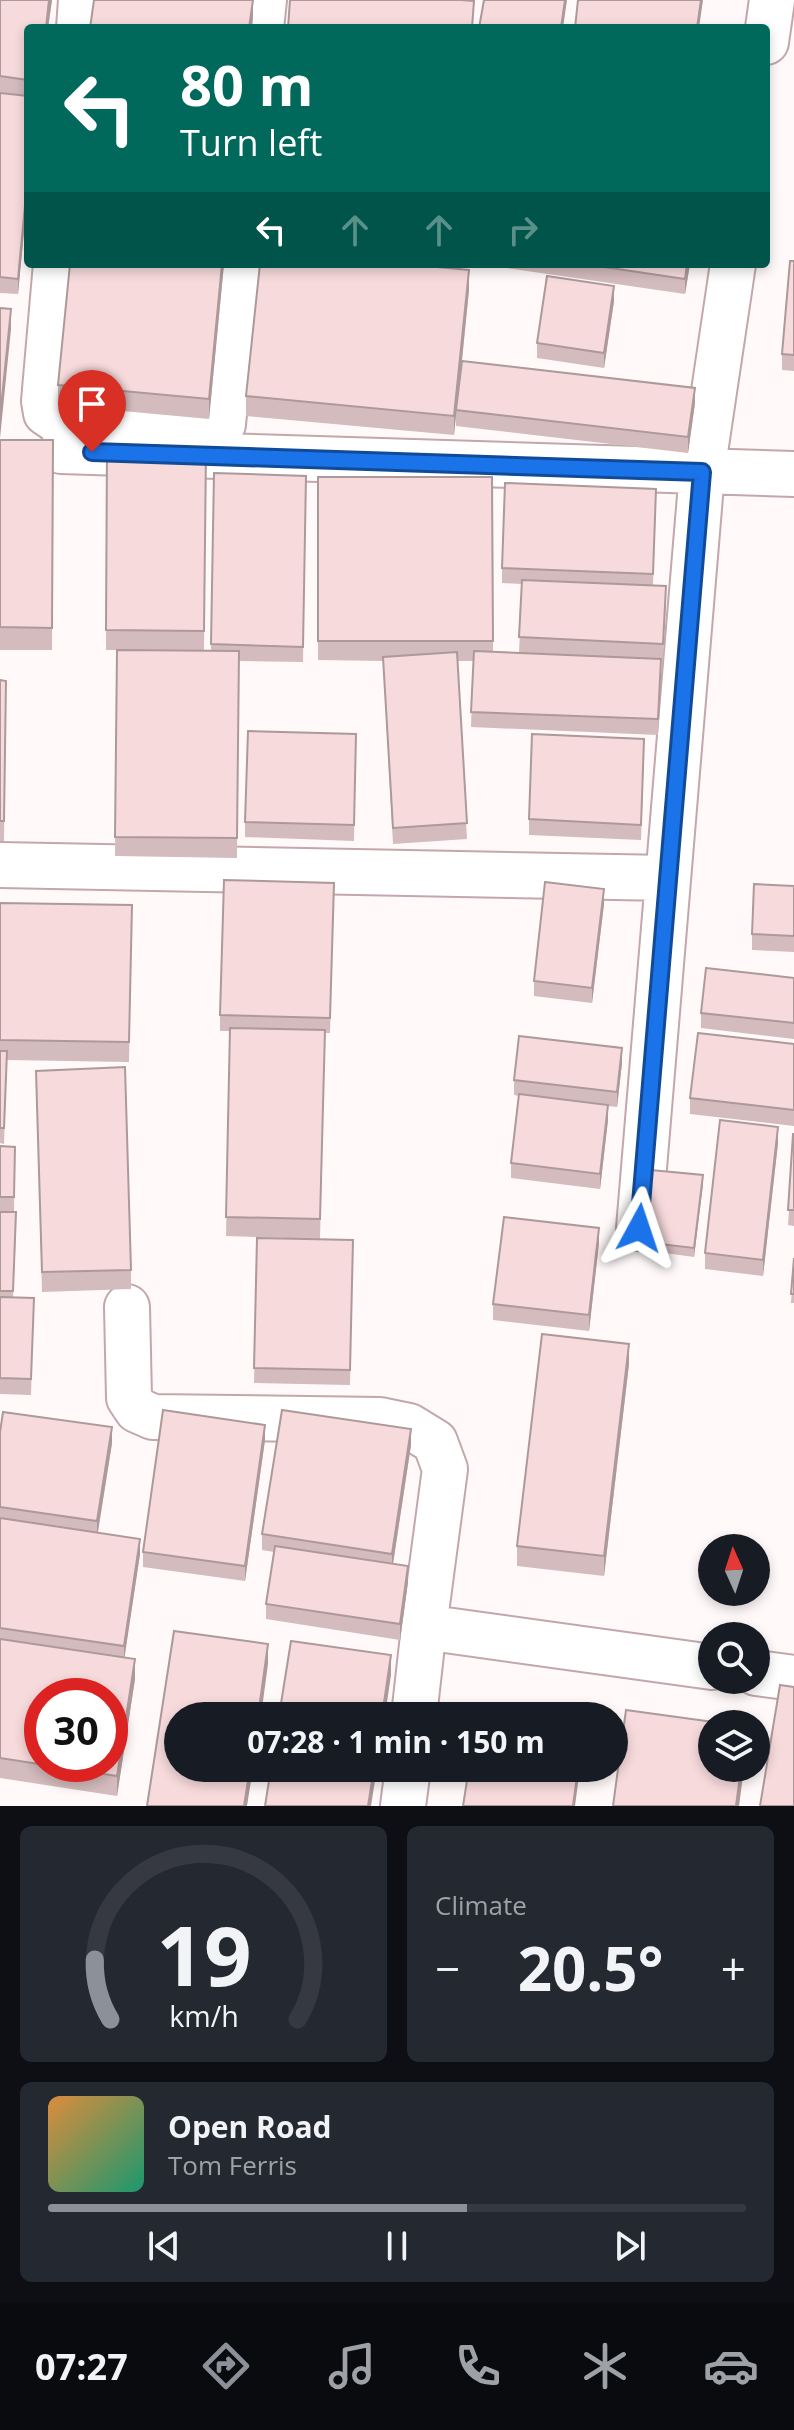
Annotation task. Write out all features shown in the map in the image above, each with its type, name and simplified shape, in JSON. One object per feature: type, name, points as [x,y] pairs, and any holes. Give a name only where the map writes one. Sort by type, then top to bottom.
[{"type":"street","points":[[79,24],[81,0]]},
{"type":"street","points":[[261,24],[264,0]]},
{"type":"street","points":[[769,24],[772,0]]},
{"type":"street","points":[[56,268],[44,401],[46,413],[58,421],[209,432],[218,430],[223,424],[239,268]]},
{"type":"street","points":[[639,1228],[702,472],[732,268]]},
{"type":"street","points":[[61,451],[794,474]]},
{"type":"street","points":[[0,865],[668,878]]},
{"type":"street","points":[[127,1307],[129,1398],[137,1410],[153,1417],[380,1420],[409,1426],[435,1442],[445,1469],[416,1702]]},
{"type":"street","points":[[424,1627],[698,1665]]},
{"type":"street","points":[[770,1675],[794,1678]]},
{"type":"street","points":[[403,1806],[406,1782]]},
{"type":"building","points":[[0,0],[49,0],[46,24],[24,24],[24,79],[0,76]]},
{"type":"building","points":[[94,0],[253,0],[250,24],[91,24]]},
{"type":"building","points":[[290,0],[474,1],[472,24],[288,24]]},
{"type":"building","points":[[484,0],[565,0],[562,24],[480,24]]},
{"type":"building","points":[[578,0],[701,0],[698,24],[575,24]]},
{"type":"building","points":[[0,93],[24,96],[24,216],[18,279],[0,277]]},
{"type":"building","points":[[790,261],[794,261],[794,355],[782,354]]},
{"type":"building","points":[[70,268],[222,268],[209,399],[58,385]]},
{"type":"building","points":[[260,268],[469,270],[454,416],[246,396]]},
{"type":"building","points":[[611,268],[686,268],[685,279]]},
{"type":"building","points":[[547,276],[614,286],[604,353],[537,343]]},
{"type":"building","points":[[0,308],[11,309],[0,418]]},
{"type":"building","points":[[462,361],[695,388],[688,437],[456,410]]},
{"type":"building","points":[[0,440],[53,440],[52,628],[0,627]]},
{"type":"building","points":[[107,448],[206,449],[204,631],[106,630]]},
{"type":"building","points":[[214,473],[306,476],[303,647],[211,644]]},
{"type":"building","points":[[318,477],[492,477],[493,641],[318,641]]},
{"type":"building","points":[[505,483],[656,489],[653,574],[502,568]]},
{"type":"building","points":[[522,580],[666,586],[663,644],[519,637]]},
{"type":"building","points":[[117,650],[239,651],[237,838],[115,837]]},
{"type":"building","points":[[474,651],[661,659],[658,719],[471,712]]},
{"type":"building","points":[[457,652],[467,823],[393,828],[383,657]]},
{"type":"building","points":[[0,680],[6,681],[4,821],[0,821]]},
{"type":"building","points":[[248,731],[356,734],[354,825],[245,822]]},
{"type":"building","points":[[532,734],[644,739],[641,825],[529,819]]},
{"type":"building","points":[[224,880],[334,883],[330,1018],[220,1015]]},
{"type":"building","points":[[545,882],[604,889],[592,988],[534,981]]},
{"type":"building","points":[[754,884],[794,886],[794,936],[752,934]]},
{"type":"building","points":[[0,903],[132,905],[129,1042],[0,1040]]},
{"type":"building","points":[[706,968],[794,978],[794,1023],[701,1013]]},
{"type":"building","points":[[230,1028],[325,1030],[320,1219],[226,1217]]},
{"type":"building","points":[[698,1033],[794,1044],[794,1110],[690,1098]]},
{"type":"building","points":[[519,1036],[622,1048],[617,1092],[514,1080]]},
{"type":"building","points":[[0,1051],[7,1051],[4,1128],[0,1128]]},
{"type":"building","points":[[125,1067],[131,1270],[42,1272],[36,1071]]},
{"type":"building","points":[[519,1094],[608,1105],[600,1174],[511,1163]]},
{"type":"building","points":[[720,1120],[778,1127],[763,1260],[705,1253]]},
{"type":"building","points":[[793,1134],[794,1210],[788,1210]]},
{"type":"building","points":[[0,1146],[15,1147],[14,1197],[0,1197]]},
{"type":"building","points":[[651,1170],[703,1175],[694,1248],[643,1242]]},
{"type":"building","points":[[0,1212],[16,1212],[13,1291],[0,1291]]},
{"type":"building","points":[[504,1217],[599,1228],[589,1315],[493,1304]]},
{"type":"building","points":[[257,1238],[353,1240],[350,1370],[254,1368]]},
{"type":"building","points":[[794,1258],[794,1294],[791,1294]]},
{"type":"building","points":[[0,1297],[34,1298],[31,1379],[0,1378]]},
{"type":"building","points":[[542,1334],[629,1344],[604,1556],[517,1546]]},
{"type":"building","points":[[163,1410],[265,1425],[245,1566],[143,1552]]},
{"type":"building","points":[[282,1410],[411,1429],[392,1554],[262,1534]]},
{"type":"building","points":[[3,1412],[112,1427],[97,1521],[0,1507]]},
{"type":"building","points":[[0,1518],[140,1539],[124,1646],[0,1628]]},
{"type":"building","points":[[275,1546],[408,1566],[400,1624],[266,1604]]},
{"type":"building","points":[[174,1631],[268,1644],[260,1702],[164,1702],[164,1782],[248,1782],[244,1806],[147,1806]]},
{"type":"building","points":[[0,1639],[135,1659],[128,1704],[128,1678],[24,1678],[24,1762],[0,1758]]},
{"type":"building","points":[[291,1641],[391,1655],[384,1702],[281,1702]]},
{"type":"building","points":[[780,1685],[794,1687],[794,1806],[760,1806],[764,1782],[770,1782],[770,1746]]},
{"type":"building","points":[[628,1710],[698,1720],[698,1782],[739,1782],[736,1806],[613,1806],[616,1782],[628,1782]]},
{"type":"building","points":[[269,1782],[372,1782],[368,1806],[265,1806]]},
{"type":"building","points":[[467,1782],[576,1782],[573,1806],[463,1806]]},
{"type":"route","points":[[92,452],[702,472],[639,1228]]}]
